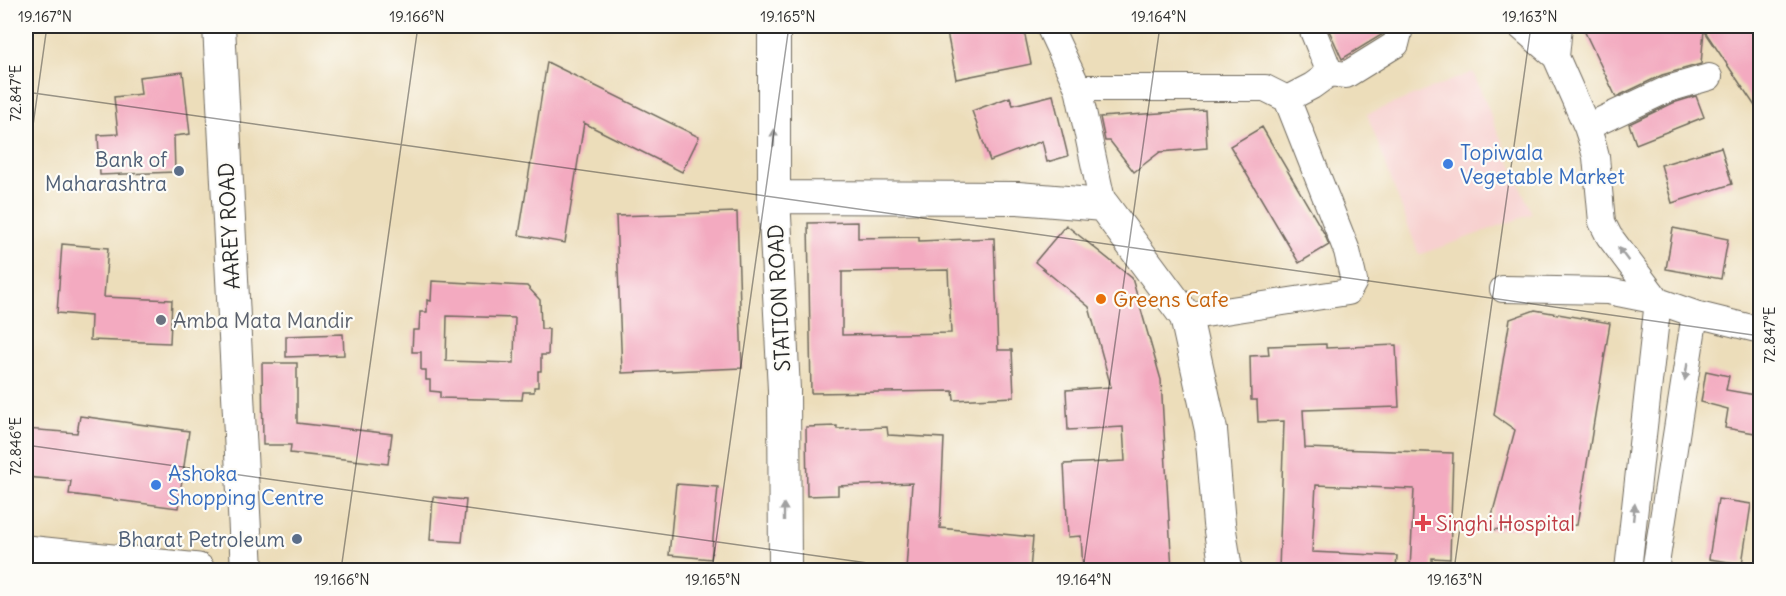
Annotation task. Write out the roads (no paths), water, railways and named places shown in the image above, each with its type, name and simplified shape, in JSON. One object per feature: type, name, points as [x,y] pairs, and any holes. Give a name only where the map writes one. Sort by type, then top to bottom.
[{"type":"main road","points":[[26,552],[198,570]]},
{"type":"street","name":"AAREY ROAD","points":[[219,26],[247,570]]},
{"type":"street","name":"STATION ROAD","points":[[774,26],[774,197],[783,390],[784,570]]},
{"type":"street","points":[[1049,26],[1078,88],[1103,205],[1186,317],[1210,430],[1226,570]]},
{"type":"street","points":[[1311,26],[1330,73]]},
{"type":"street","points":[[1287,99],[1312,86],[1330,73],[1346,75],[1396,44],[1399,32],[1396,26]]},
{"type":"street","points":[[1520,26],[1556,57],[1587,127],[1596,157],[1602,222],[1609,236],[1658,301],[1628,570]]},
{"type":"street","points":[[1556,57],[1559,26]]},
{"type":"street","points":[[1587,127],[1668,89],[1709,77]]},
{"type":"street","points":[[1078,88],[1265,87],[1287,99],[1347,251],[1354,281],[1348,292],[1186,317]]},
{"type":"street","points":[[774,197],[1018,198],[1103,205]]},
{"type":"street","points":[[1503,289],[1608,291],[1658,301],[1695,314],[1761,330]]},
{"type":"street","points":[[1655,570],[1695,314]]},
{"type":"place","name":"Topiwala Vegetable Market","points":[[1448,164]]},
{"type":"place","name":"Bank of Maharashtra","points":[[179,171]]},
{"type":"place","name":"Greens Cafe","points":[[1101,299]]},
{"type":"place","name":"Amba Mata Mandir","points":[[161,320]]},
{"type":"place","name":"Ashoka Shopping Centre","points":[[156,485]]},
{"type":"place","name":"Singhi Hospital","points":[[1423,523]]},
{"type":"place","name":"Bharat Petroleum","points":[[297,539]]}]
